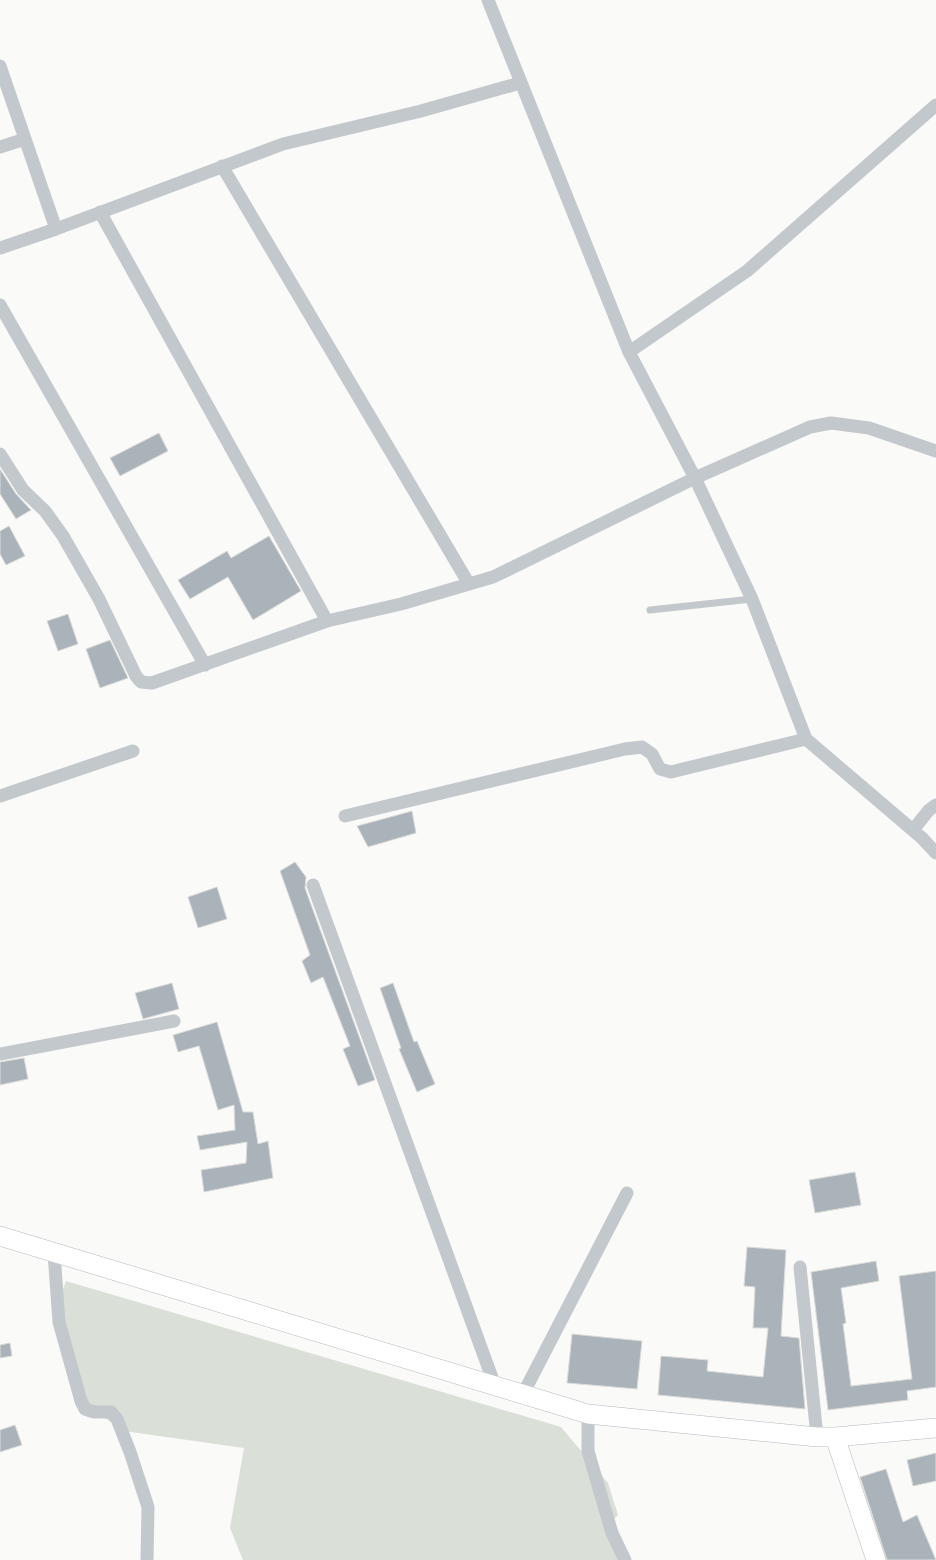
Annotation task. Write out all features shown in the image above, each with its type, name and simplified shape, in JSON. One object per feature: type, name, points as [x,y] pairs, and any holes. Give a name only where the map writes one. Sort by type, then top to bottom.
[{"type":"street","points":[[488,0],[629,352],[695,478],[752,598],[806,739],[913,830],[936,853]]},
{"type":"street","points":[[0,66],[56,229]]},
{"type":"street","points":[[0,248],[56,229],[283,144],[421,112],[520,83]]},
{"type":"street","points":[[629,352],[747,271],[936,105]]},
{"type":"street","points":[[0,147],[25,139]]},
{"type":"street","points":[[222,166],[469,584]]},
{"type":"street","points":[[100,212],[327,621]]},
{"type":"street","points":[[0,305],[205,665]]},
{"type":"street","points":[[0,454],[23,490],[45,510],[63,536],[99,599],[141,682],[152,683],[327,621],[401,604],[493,577],[695,478],[810,427],[832,423],[869,428],[936,451]]},
{"type":"street","points":[[345,816],[625,749],[642,747],[652,754],[660,769],[671,772],[806,739]]},
{"type":"street","points":[[0,796],[133,751]]},
{"type":"street","points":[[913,830],[929,810],[936,805]]},
{"type":"street","points":[[313,885],[495,1386]]},
{"type":"street","points":[[0,1054],[174,1021]]},
{"type":"street","points":[[523,1394],[627,1194]]},
{"type":"street","points":[[0,1236],[588,1414],[826,1437],[936,1428]]},
{"type":"street","points":[[54,1253],[59,1322],[81,1401],[85,1409],[94,1412],[111,1412],[117,1419],[130,1452],[148,1507],[148,1560]]},
{"type":"street","points":[[800,1267],[826,1437],[876,1560]]},
{"type":"street","points":[[588,1414],[588,1451],[612,1533],[625,1560]]},
{"type":"lane","points":[[650,610],[752,598]]},
{"type":"shaded area","points":[[66,1281],[561,1427],[608,1483],[618,1515],[609,1524],[627,1560],[243,1560],[230,1528],[244,1448],[124,1431],[89,1407],[59,1302]]},
{"type":"building","points":[[159,433],[168,451],[120,476],[110,458]]},
{"type":"building","points":[[0,469],[16,494],[31,510],[16,519],[0,494]]},
{"type":"building","points":[[9,526],[25,556],[6,565],[0,554],[0,531]]},
{"type":"building","points":[[269,536],[301,591],[253,620],[228,577],[190,599],[178,580],[227,551],[231,558]]},
{"type":"building","points":[[68,614],[78,644],[58,651],[47,621]]},
{"type":"building","points":[[110,640],[128,678],[100,688],[86,649]]},
{"type":"building","points":[[412,811],[416,833],[368,847],[357,826]]},
{"type":"building","points":[[295,862],[306,877],[305,888],[375,1080],[358,1086],[343,1049],[350,1046],[323,977],[311,983],[302,961],[310,955],[280,871]]},
{"type":"building","points":[[217,887],[227,919],[198,928],[188,897]]},
{"type":"building","points":[[172,983],[179,1009],[143,1019],[135,993]]},
{"type":"building","points":[[393,983],[414,1042],[417,1041],[435,1084],[417,1092],[399,1049],[401,1048],[380,988]]},
{"type":"building","points":[[217,1022],[243,1112],[253,1112],[258,1144],[268,1141],[273,1178],[204,1192],[201,1170],[246,1163],[247,1142],[200,1150],[197,1136],[235,1130],[234,1105],[218,1110],[199,1046],[178,1052],[173,1035]]},
{"type":"building","points":[[24,1058],[28,1079],[0,1085],[0,1062]]},
{"type":"building","points":[[855,1172],[861,1205],[815,1213],[809,1180]]},
{"type":"building","points":[[747,1247],[786,1250],[781,1336],[799,1338],[805,1409],[658,1395],[661,1356],[708,1360],[707,1371],[763,1377],[768,1328],[753,1328],[755,1287],[744,1286]]},
{"type":"building","points":[[876,1261],[879,1281],[841,1288],[846,1323],[843,1324],[851,1386],[912,1379],[899,1276],[936,1271],[936,1387],[907,1391],[908,1400],[828,1410],[811,1272]]},
{"type":"building","points":[[572,1334],[642,1341],[637,1389],[567,1383]]},
{"type":"building","points":[[10,1343],[12,1356],[0,1358],[0,1345]]},
{"type":"building","points":[[15,1425],[22,1445],[0,1452],[0,1430]]},
{"type":"building","points":[[936,1453],[936,1481],[913,1486],[907,1460]]},
{"type":"building","points":[[886,1469],[903,1522],[917,1515],[936,1560],[887,1560],[860,1477]]}]
